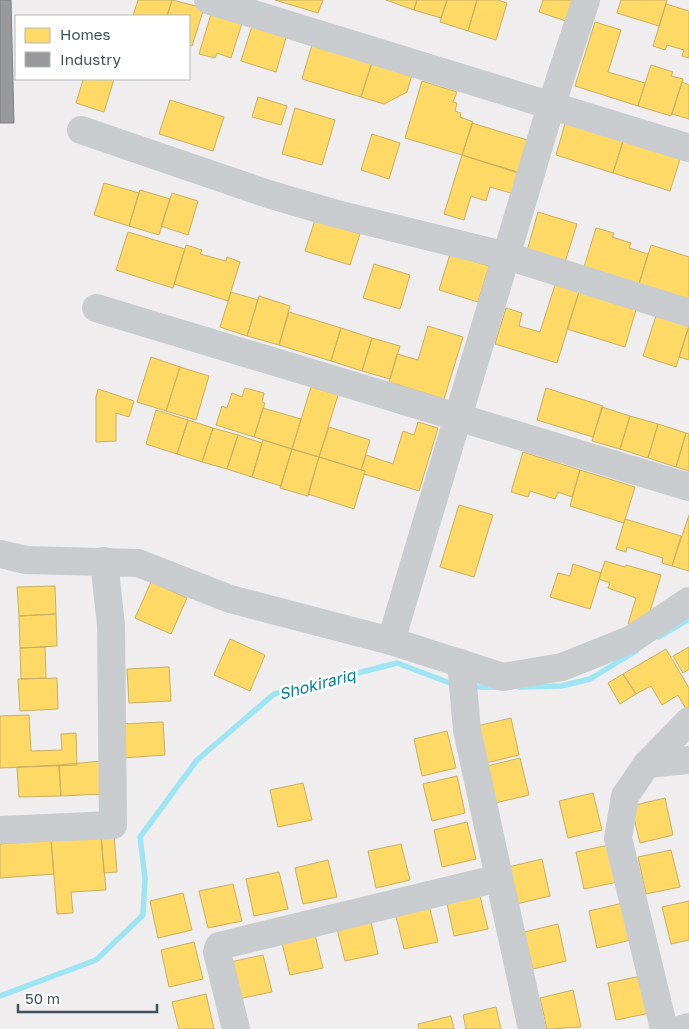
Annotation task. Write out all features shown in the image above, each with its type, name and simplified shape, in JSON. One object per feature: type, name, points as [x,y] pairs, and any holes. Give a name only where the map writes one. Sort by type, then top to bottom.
[{"type":"street","points":[[208,0],[689,148]]},
{"type":"street","points":[[390,641],[459,418],[551,106],[586,0]]},
{"type":"street","points":[[81,130],[268,194],[333,214],[507,256],[689,313]]},
{"type":"street","points":[[96,308],[689,487]]},
{"type":"street","points":[[0,554],[26,560],[138,563],[230,599],[390,641],[463,680],[503,677],[562,667],[632,639],[689,601]]},
{"type":"street","points":[[0,830],[113,825],[111,625],[104,561]]},
{"type":"street","points":[[463,680],[466,730],[532,1029]]},
{"type":"street","points":[[664,1029],[618,838],[625,796],[647,764],[689,721]]},
{"type":"street","points":[[647,764],[689,760]]},
{"type":"street","points":[[236,1029],[217,952],[219,946],[499,878]]},
{"type":"street","points":[[682,1029],[689,1027]]},
{"type":"building: Homes","points":[[138,0],[172,0],[167,15],[133,15]]},
{"type":"building: Homes","points":[[172,0],[204,8],[192,46],[190,45],[190,15],[167,15]]},
{"type":"building: Homes","points":[[275,0],[323,0],[318,13]]},
{"type":"building: Homes","points":[[386,0],[417,0],[414,10]]},
{"type":"building: Homes","points":[[417,0],[447,0],[441,18],[414,10]]},
{"type":"building: Homes","points":[[447,0],[477,0],[468,31],[440,22]]},
{"type":"building: Homes","points":[[477,0],[498,0],[507,3],[496,40],[468,31]]},
{"type":"building: Homes","points":[[543,0],[576,0],[569,22],[539,12]]},
{"type":"building: Homes","points":[[621,0],[667,0],[659,26],[617,13]]},
{"type":"building: Homes","points":[[666,4],[689,11],[689,58],[682,56],[684,50],[667,45],[665,50],[653,46]]},
{"type":"building: Homes","points":[[212,11],[243,20],[231,58],[217,53],[215,58],[199,54]]},
{"type":"building: Homes","points":[[595,22],[621,30],[608,72],[645,83],[638,106],[575,86]]},
{"type":"building: Homes","points":[[253,23],[287,34],[276,72],[241,61]]},
{"type":"building: Homes","points":[[314,38],[374,56],[361,97],[302,79]]},
{"type":"building: Homes","points":[[374,56],[414,68],[407,92],[384,104],[361,97]]},
{"type":"building: Homes","points":[[651,65],[673,72],[671,76],[683,79],[671,116],[638,106]]},
{"type":"building: Homes","points":[[83,80],[114,80],[104,112],[76,103]]},
{"type":"building: Homes","points":[[422,81],[457,92],[453,102],[457,103],[455,111],[461,113],[460,117],[473,122],[462,155],[405,138]]},
{"type":"building: Homes","points":[[682,82],[689,85],[689,119],[672,114]]},
{"type":"building: Homes","points":[[258,97],[287,106],[281,125],[252,117]]},
{"type":"building: Homes","points":[[170,100],[224,117],[213,151],[159,134]]},
{"type":"building: Homes","points":[[295,108],[335,120],[322,165],[282,154]]},
{"type":"building: Homes","points":[[566,120],[624,138],[613,173],[556,155]]},
{"type":"building: Homes","points":[[472,123],[527,140],[518,173],[462,155]]},
{"type":"building: Homes","points":[[372,134],[400,143],[389,179],[361,170]]},
{"type":"building: Homes","points":[[624,138],[681,156],[670,191],[613,173]]},
{"type":"building: Homes","points":[[462,155],[521,173],[514,194],[490,187],[486,201],[471,196],[464,220],[444,214]]},
{"type":"building: Homes","points":[[104,183],[139,193],[129,226],[94,215]]},
{"type":"building: Homes","points":[[140,190],[170,199],[159,235],[129,226]]},
{"type":"building: Homes","points":[[172,193],[198,201],[188,235],[161,226]]},
{"type":"building: Homes","points":[[538,212],[577,224],[565,262],[527,251]]},
{"type":"building: Homes","points":[[315,220],[360,234],[350,265],[305,251]]},
{"type":"building: Homes","points":[[596,228],[614,233],[612,237],[631,243],[629,248],[648,254],[639,284],[584,267]]},
{"type":"building: Homes","points":[[128,232],[185,249],[173,288],[116,270]]},
{"type":"building: Homes","points":[[186,245],[202,250],[200,254],[226,261],[227,257],[240,262],[228,301],[174,284]]},
{"type":"building: Homes","points":[[651,245],[689,257],[689,299],[639,284]]},
{"type":"building: Homes","points":[[450,254],[489,266],[478,302],[439,290]]},
{"type":"building: Homes","points":[[374,264],[410,275],[400,309],[363,298]]},
{"type":"building: Homes","points":[[555,285],[579,292],[557,363],[495,344],[506,308],[522,313],[519,326],[540,332]]},
{"type":"building: Homes","points":[[231,292],[258,300],[247,336],[220,327]]},
{"type":"building: Homes","points":[[579,292],[636,310],[625,347],[567,329]]},
{"type":"building: Homes","points":[[259,296],[290,306],[279,345],[247,336]]},
{"type":"building: Homes","points":[[289,312],[341,328],[331,361],[279,345]]},
{"type":"building: Homes","points":[[656,316],[689,326],[676,367],[643,356]]},
{"type":"building: Homes","points":[[428,326],[463,337],[444,399],[389,382],[397,354],[418,360]]},
{"type":"building: Homes","points":[[689,326],[689,360],[679,357]]},
{"type":"building: Homes","points":[[341,328],[372,338],[362,371],[331,361]]},
{"type":"building: Homes","points":[[372,338],[400,346],[390,379],[362,371]]},
{"type":"building: Homes","points":[[151,357],[180,367],[166,411],[137,402]]},
{"type":"building: Homes","points":[[180,367],[209,376],[196,420],[166,411]]},
{"type":"building: Homes","points":[[311,387],[338,395],[319,457],[292,449]]},
{"type":"building: Homes","points":[[245,388],[264,393],[262,402],[265,403],[254,437],[216,425],[222,406],[227,408],[232,393],[242,397]]},
{"type":"building: Homes","points":[[546,388],[603,406],[593,437],[537,420]]},
{"type":"building: Homes","points":[[98,389],[134,401],[129,417],[116,413],[116,441],[96,442],[96,397]]},
{"type":"building: Homes","points":[[602,407],[630,416],[620,449],[592,441]]},
{"type":"building: Homes","points":[[263,408],[301,419],[292,449],[254,437]]},
{"type":"building: Homes","points":[[156,410],[188,420],[177,454],[146,444]]},
{"type":"building: Homes","points":[[630,416],[658,424],[648,458],[620,449]]},
{"type":"building: Homes","points":[[188,420],[213,428],[202,462],[177,454]]},
{"type":"building: Homes","points":[[418,422],[438,428],[419,491],[364,474],[365,471],[361,470],[366,455],[393,464],[403,431],[414,435]]},
{"type":"building: Homes","points":[[658,424],[686,433],[676,467],[648,458]]},
{"type":"building: Homes","points":[[329,427],[370,440],[361,470],[319,457]]},
{"type":"building: Homes","points":[[213,428],[238,435],[227,469],[202,462]]},
{"type":"building: Homes","points":[[686,433],[689,434],[689,471],[676,467]]},
{"type":"building: Homes","points":[[238,435],[262,443],[252,477],[227,469]]},
{"type":"building: Homes","points":[[263,440],[292,449],[281,486],[252,477]]},
{"type":"building: Homes","points":[[292,449],[319,457],[308,496],[280,488]]},
{"type":"building: Homes","points":[[523,452],[580,470],[572,497],[558,492],[555,499],[530,491],[528,497],[511,492]]},
{"type":"building: Homes","points":[[319,457],[365,471],[354,509],[308,494]]},
{"type":"building: Homes","points":[[580,470],[635,487],[624,523],[570,506]]},
{"type":"building: Homes","points":[[459,505],[493,515],[474,577],[440,567]]},
{"type":"building: Homes","points":[[689,515],[689,571],[672,566]]},
{"type":"building: Homes","points":[[625,519],[681,536],[672,566],[662,563],[663,558],[627,547],[626,552],[616,549]]},
{"type":"building: Homes","points":[[605,561],[661,575],[648,618],[633,626],[628,624],[636,598],[608,588],[610,583],[599,579]]},
{"type":"building: Homes","points":[[573,564],[601,573],[590,609],[550,597],[558,573],[570,576]]},
{"type":"building: Homes","points":[[151,582],[187,598],[171,634],[135,618]]},
{"type":"building: Homes","points":[[55,586],[56,614],[19,616],[17,587]]},
{"type":"building: Homes","points":[[56,614],[57,646],[20,648],[19,616]]},
{"type":"building: Homes","points":[[230,639],[265,655],[250,691],[214,675]]},
{"type":"building: Homes","points":[[45,647],[46,678],[21,679],[20,648]]},
{"type":"building: Homes","points":[[689,647],[689,669],[683,673],[673,656]]},
{"type":"building: Homes","points":[[666,649],[689,688],[689,707],[686,709],[678,695],[662,705],[651,686],[636,694],[623,674]]},
{"type":"building: Homes","points":[[169,667],[171,701],[129,703],[127,669]]},
{"type":"building: Homes","points":[[623,674],[636,694],[620,704],[608,683]]},
{"type":"building: Homes","points":[[57,678],[58,709],[20,711],[18,679]]},
{"type":"building: Homes","points":[[29,715],[31,751],[62,750],[61,734],[76,733],[77,765],[0,768],[0,716]]},
{"type":"building: Homes","points":[[511,718],[519,755],[486,763],[477,726]]},
{"type":"building: Homes","points":[[163,722],[165,755],[123,758],[121,724]]},
{"type":"building: Homes","points":[[447,731],[456,768],[422,776],[414,739]]},
{"type":"building: Homes","points":[[520,758],[529,795],[495,803],[487,766]]},
{"type":"building: Homes","points":[[102,761],[103,794],[61,796],[59,765]]},
{"type":"building: Homes","points":[[59,765],[61,796],[19,797],[17,767]]},
{"type":"building: Homes","points":[[457,776],[465,813],[432,821],[423,784]]},
{"type":"building: Homes","points":[[303,783],[312,820],[278,827],[270,790]]},
{"type":"building: Homes","points":[[593,793],[602,830],[568,838],[559,801]]},
{"type":"building: Homes","points":[[665,798],[673,835],[640,843],[631,806]]},
{"type":"building: Homes","points":[[467,822],[476,859],[442,867],[434,830]]},
{"type":"building: Homes","points":[[114,835],[117,872],[104,873],[101,836]]},
{"type":"building: Homes","points":[[101,836],[106,890],[71,892],[73,913],[57,914],[51,840]]},
{"type":"building: Homes","points":[[51,840],[54,874],[0,878],[0,844]]},
{"type":"building: Homes","points":[[401,844],[410,880],[376,888],[368,851]]},
{"type":"building: Homes","points":[[609,845],[618,882],[584,889],[576,852]]},
{"type":"building: Homes","points":[[671,850],[680,887],[646,894],[638,857]]},
{"type":"building: Homes","points":[[542,859],[550,896],[516,904],[508,867]]},
{"type":"building: Homes","points":[[328,860],[337,897],[303,904],[295,868]]},
{"type":"building: Homes","points":[[279,872],[288,909],[254,916],[246,879]]},
{"type":"building: Homes","points":[[233,884],[242,921],[208,928],[199,891]]},
{"type":"building: Homes","points":[[479,892],[488,929],[454,936],[446,899]]},
{"type":"building: Homes","points":[[183,893],[192,930],[158,938],[150,901]]},
{"type":"building: Homes","points":[[689,901],[689,940],[671,944],[662,907]]},
{"type":"building: Homes","points":[[623,903],[631,940],[597,948],[589,911]]},
{"type":"building: Homes","points":[[429,905],[438,942],[404,949],[395,912]]},
{"type":"building: Homes","points":[[370,917],[378,954],[345,961],[336,925]]},
{"type":"building: Homes","points":[[558,924],[566,961],[533,969],[524,932]]},
{"type":"building: Homes","points":[[314,931],[323,968],[290,975],[281,939]]},
{"type":"building: Homes","points":[[194,942],[203,979],[169,987],[161,950]]},
{"type":"building: Homes","points":[[263,955],[272,992],[238,999],[230,962]]},
{"type":"building: Homes","points":[[641,976],[650,1013],[616,1020],[608,983]]},
{"type":"building: Homes","points":[[573,990],[581,1027],[547,1029],[540,998]]},
{"type":"building: Homes","points":[[206,994],[214,1029],[179,1029],[172,1002]]},
{"type":"building: Homes","points":[[496,1007],[501,1029],[466,1029],[463,1015]]},
{"type":"building: Homes","points":[[451,1016],[454,1029],[419,1029],[418,1024]]},
{"type":"building: Industry","points":[[0,0],[11,0],[14,123],[0,123]]},
{"type":"waterway","name":"Shokirariq","points":[[659,637],[689,619]]},
{"type":"waterway","name":"Shokirariq","points":[[519,687],[561,686],[590,679],[636,651]]},
{"type":"waterway","name":"Shokirariq","points":[[0,996],[96,960],[143,915],[145,878],[140,837],[197,760],[274,694],[397,663],[455,685]]},
{"type":"waterway","name":"Shokirariq","points":[[469,687],[498,687]]}]
